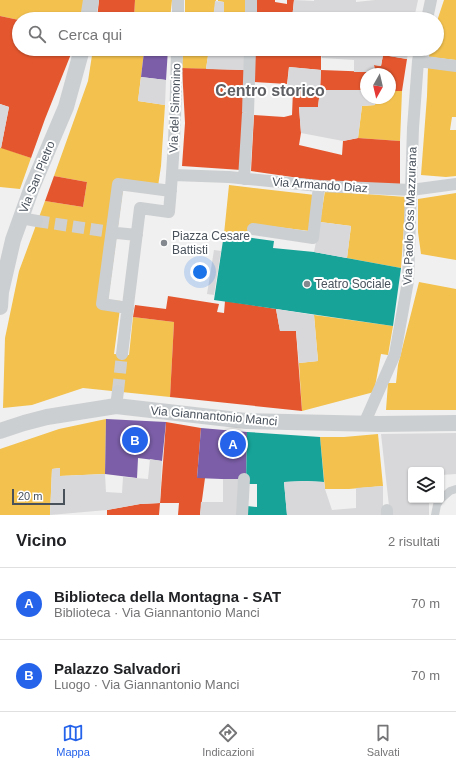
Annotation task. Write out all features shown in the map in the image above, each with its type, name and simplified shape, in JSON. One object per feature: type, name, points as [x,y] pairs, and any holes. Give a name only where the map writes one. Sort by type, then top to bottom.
[{"type":"street","points":[[89,12],[91,0]]},
{"type":"street","points":[[178,0],[178,12]]},
{"type":"street","points":[[251,12],[252,0]]},
{"type":"street","points":[[428,12],[431,0]]},
{"type":"street","name":"Via San Pietro","points":[[0,307],[1,292],[13,240],[32,187],[66,107],[80,56]]},
{"type":"street","name":"Via del Simonino","points":[[173,170],[177,56]]},
{"type":"street","points":[[244,179],[250,56]]},
{"type":"street","name":"Via Paolo Oss Mazzurana","points":[[364,424],[395,354],[408,281],[413,128],[419,56]]},
{"type":"street","points":[[418,61],[456,66]]},
{"type":"street","points":[[122,354],[140,208],[169,212],[173,170]]},
{"type":"street","name":"Via Armando Diaz","points":[[173,170],[244,179],[319,186],[411,190],[456,184]]},
{"type":"street","points":[[128,308],[102,304],[118,184],[171,191]]},
{"type":"street","points":[[253,229],[313,238],[319,186]]},
{"type":"street","points":[[21,218],[37,221]]},
{"type":"street","points":[[117,233],[137,235]]},
{"type":"street","name":"Via Giannantonio Manci","points":[[0,431],[24,423],[117,399],[246,421],[364,424],[456,423]]},
{"type":"street","points":[[242,515],[241,495],[244,479]]},
{"type":"lane","points":[[444,497],[450,491],[456,489]]},
{"type":"lane","points":[[435,515],[439,503]]},
{"type":"building: Abitazioni","points":[[0,0],[85,0],[83,12],[12,12],[12,19],[0,16]]},
{"type":"building: Abitazioni","points":[[135,0],[172,0],[171,12],[134,12]]},
{"type":"building: Abitazioni","points":[[185,0],[216,0],[214,12],[185,12]]},
{"type":"building: Abitazioni","points":[[249,0],[248,12],[224,12],[224,2],[218,1]]},
{"type":"building: Abitazioni","points":[[444,0],[456,0],[456,60],[429,57],[444,56],[444,12],[440,12]]},
{"type":"building: Abitazioni","points":[[92,56],[144,56],[138,101],[165,105],[161,166],[157,193],[123,189],[108,300],[121,301],[114,354],[129,355],[133,317],[174,322],[170,397],[83,388],[32,405],[3,408],[5,338],[19,271],[45,201],[83,207],[87,182],[54,176],[88,81]]},
{"type":"building: Abitazioni","points":[[183,56],[208,56],[206,69],[182,68]]},
{"type":"building: Abitazioni","points":[[428,67],[456,69],[456,117],[452,117],[450,130],[456,130],[456,176],[446,177],[421,175]]},
{"type":"building: Abitazioni","points":[[396,91],[402,91],[400,141],[358,138],[362,106],[396,104]]},
{"type":"building: Abitazioni","points":[[0,147],[31,158],[20,189],[0,187]]},
{"type":"building: Abitazioni","points":[[229,185],[315,195],[310,231],[252,224],[250,238],[224,234]]},
{"type":"building: Abitazioni","points":[[325,191],[406,197],[401,268],[347,258],[351,226],[320,222]]},
{"type":"building: Abitazioni","points":[[456,193],[456,260],[421,254],[418,232],[418,199]]},
{"type":"building: Abitazioni","points":[[419,282],[456,289],[456,410],[386,410],[388,383],[396,383],[398,365]]},
{"type":"building: Abitazioni","points":[[314,315],[393,326],[388,355],[381,354],[374,392],[302,411],[299,363],[318,361]]},
{"type":"building: Abitazioni","points":[[106,419],[105,474],[60,476],[60,468],[52,469],[50,515],[0,515],[0,449],[59,429]]},
{"type":"building: Abitazioni","points":[[378,434],[383,486],[349,489],[325,489],[320,437],[344,437]]},
{"type":"building: Negozi","points":[[99,0],[135,0],[134,12],[98,12]]},
{"type":"building: Negozi","points":[[254,0],[275,0],[275,2],[287,4],[287,0],[294,0],[293,12],[253,12]]},
{"type":"building: Negozi","points":[[0,16],[12,19],[12,56],[70,56],[31,158],[1,148],[9,107],[0,104]]},
{"type":"building: Negozi","points":[[254,56],[321,56],[321,70],[289,67],[287,84],[254,82]]},
{"type":"building: Negozi","points":[[383,56],[407,59],[402,91],[396,91],[396,68],[374,68],[374,65],[381,66]]},
{"type":"building: Negozi","points":[[182,68],[245,70],[241,170],[182,166],[185,123]]},
{"type":"building: Negozi","points":[[321,70],[360,71],[360,90],[320,90]]},
{"type":"building: Negozi","points":[[293,90],[320,90],[318,107],[299,107],[301,133],[299,145],[342,155],[343,141],[358,138],[400,141],[400,184],[341,184],[251,171],[254,115],[284,117],[292,115]]},
{"type":"building: Negozi","points":[[54,176],[87,182],[83,207],[45,201]]},
{"type":"building: Negozi","points":[[168,296],[219,304],[217,312],[224,313],[225,301],[276,309],[280,331],[296,331],[302,411],[170,397],[174,322],[133,317],[135,305],[166,309]]},
{"type":"building: Negozi","points":[[166,422],[201,428],[197,478],[205,478],[200,515],[178,515],[179,503],[160,503]]},
{"type":"building: Negozi","points":[[160,503],[159,515],[107,515],[107,510],[140,504]]},
{"type":"building: Uffici","points":[[144,56],[168,56],[166,80],[141,77]]},
{"type":"building: Uffici","points":[[106,419],[166,422],[162,461],[138,458],[137,478],[105,474]]},
{"type":"building: Uffici","points":[[201,428],[247,432],[246,480],[197,478]]},
{"type":"building: Pubblico","name":"Teatro Sociale","points":[[224,234],[274,241],[273,248],[314,252],[401,268],[393,326],[214,300]]},
{"type":"building: Pubblico","points":[[247,432],[320,437],[324,482],[284,482],[287,515],[247,515],[247,506],[257,507],[257,484],[246,484]]},
{"type":"building: Altro","points":[[294,0],[356,0],[356,2],[375,0],[418,0],[415,12],[293,12]]},
{"type":"building: Altro","points":[[215,1],[224,2],[224,12],[214,12]]},
{"type":"building: Altro","points":[[208,56],[246,56],[245,70],[206,69]]},
{"type":"building: Altro","points":[[322,56],[383,56],[381,66],[374,65],[374,68],[360,68],[360,72],[354,72],[354,60],[322,58]]},
{"type":"building: Altro","points":[[389,56],[408,56],[407,59]]},
{"type":"building: Altro","points":[[289,67],[321,70],[320,90],[287,90]]},
{"type":"building: Altro","points":[[141,77],[166,80],[165,105],[138,101]]},
{"type":"building: Altro","points":[[320,90],[360,90],[360,104],[375,104],[362,106],[358,138],[343,141],[301,133],[299,107],[318,107]]},
{"type":"building: Altro","points":[[0,104],[9,107],[1,148],[0,148]]},
{"type":"building: Altro","points":[[320,222],[351,226],[347,258],[314,252]]},
{"type":"building: Altro","points":[[214,250],[221,251],[214,295],[207,294]]},
{"type":"building: Altro","points":[[276,309],[314,315],[318,361],[299,363],[296,331],[280,331]]},
{"type":"building: Altro","points":[[456,433],[456,474],[444,475],[444,467],[408,467],[408,503],[429,503],[429,515],[390,515],[381,434]]},
{"type":"building: Altro","points":[[150,459],[162,461],[160,503],[140,504],[107,510],[50,515],[52,469],[60,468],[60,476],[105,474],[106,492],[122,493],[123,477],[148,479]]},
{"type":"building: Altro","points":[[223,479],[241,479],[238,515],[200,515],[201,502],[223,502]]},
{"type":"building: Altro","points":[[284,482],[324,482],[332,510],[356,508],[356,488],[383,486],[383,515],[287,515]]},
{"type":"tunnel","points":[[37,221],[117,233]]},
{"type":"tunnel","points":[[118,391],[122,354]]},
{"type":"place","name":"Piazza Cesare Battisti","points":[[164,243]]},
{"type":"place","name":"Teatro Sociale","points":[[307,284]]},
{"type":"place","name":"Palazzo Salvadori","points":[[135,440]]},
{"type":"place","name":"Biblioteca della Montagna - SAT","points":[[233,444]]},
{"type":"district","name":"Centro storico","points":[[270,90]]}]
